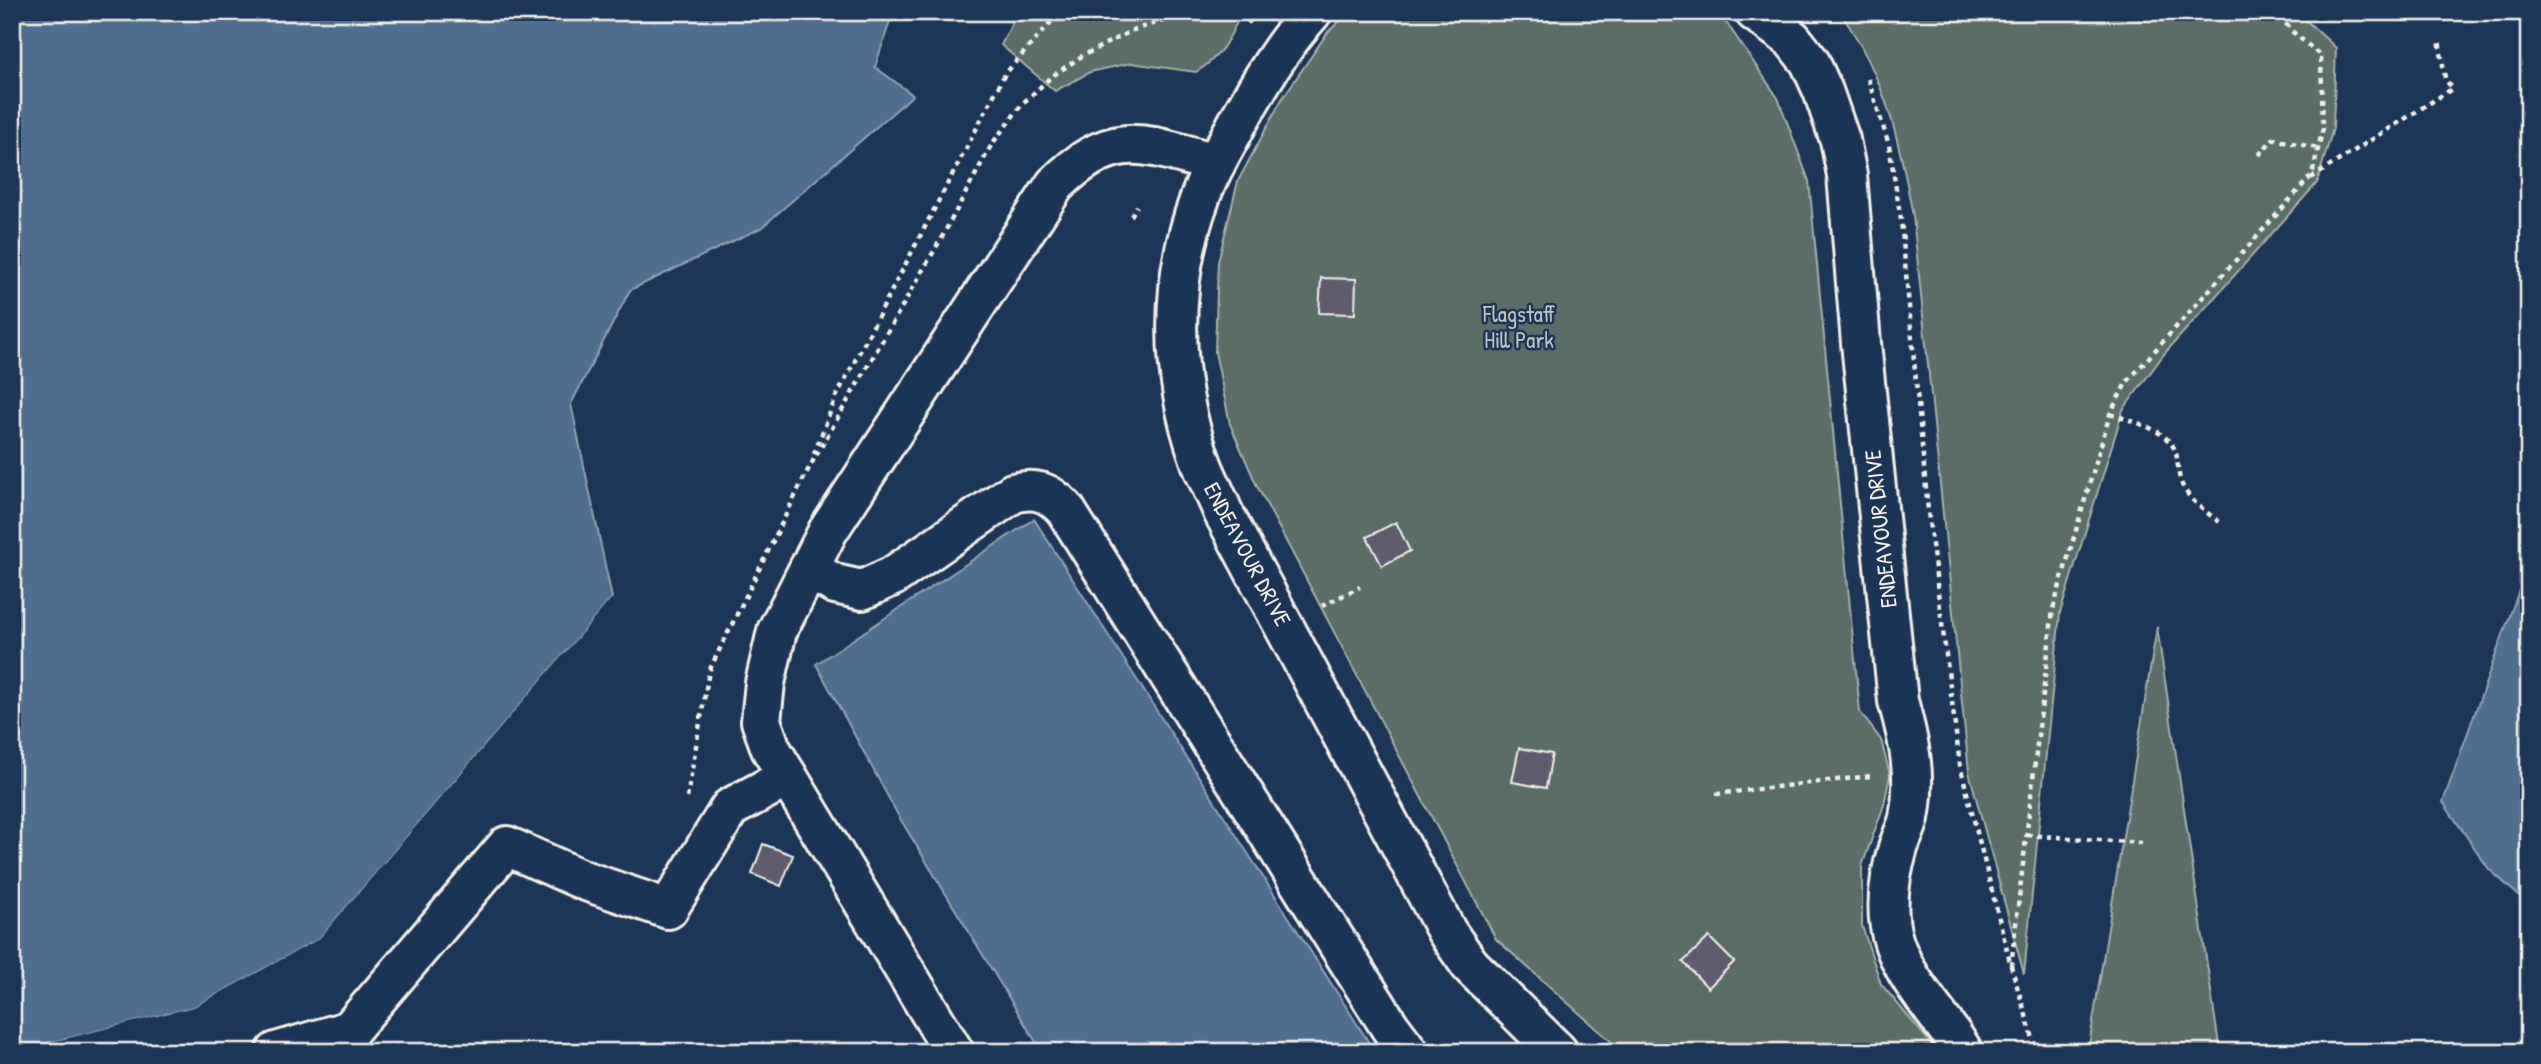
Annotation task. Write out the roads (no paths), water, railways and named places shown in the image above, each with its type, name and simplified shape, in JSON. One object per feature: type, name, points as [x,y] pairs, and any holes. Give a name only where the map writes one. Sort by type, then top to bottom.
[{"type":"street","name":"ENDEAVOUR DRIVE","points":[[1312,12],[1263,78],[1216,163],[1187,237],[1177,308],[1178,359],[1185,406],[1200,459],[1223,512],[1447,932],[1470,965],[1559,1052]]},
{"type":"street","name":"ENDEAVOUR DRIVE","points":[[1755,12],[1791,39],[1810,62],[1840,141],[1847,175],[1861,343],[1898,701],[1907,733],[1913,772],[1908,820],[1890,878],[1889,918],[1893,941],[1914,986],[1933,1007],[1963,1052]]},
{"type":"street","points":[[954,1052],[771,749],[761,720],[765,683],[777,631],[828,531],[1055,185],[1073,167],[1107,148],[1130,143],[1216,163]]},
{"type":"street","points":[[809,569],[835,584],[862,590],[893,576],[1013,493],[1028,489],[1042,491],[1056,500],[1065,509],[1390,1027],[1409,1052]]},
{"type":"street","points":[[276,1052],[340,1041],[507,846],[583,880],[668,909],[730,808],[788,776]]},
{"type":"water","points":[[12,12],[893,12],[875,67],[913,95],[761,228],[630,290],[571,404],[612,598],[319,939],[194,1007],[12,1052]]},
{"type":"water","points":[[1034,519],[1375,1052],[1042,1052],[899,817],[816,664]]},
{"type":"water","points":[[2529,562],[2529,905],[2489,869],[2443,802]]},
{"type":"park label","name":"Flagstaff Hill Park","points":[[1519,326]]}]
